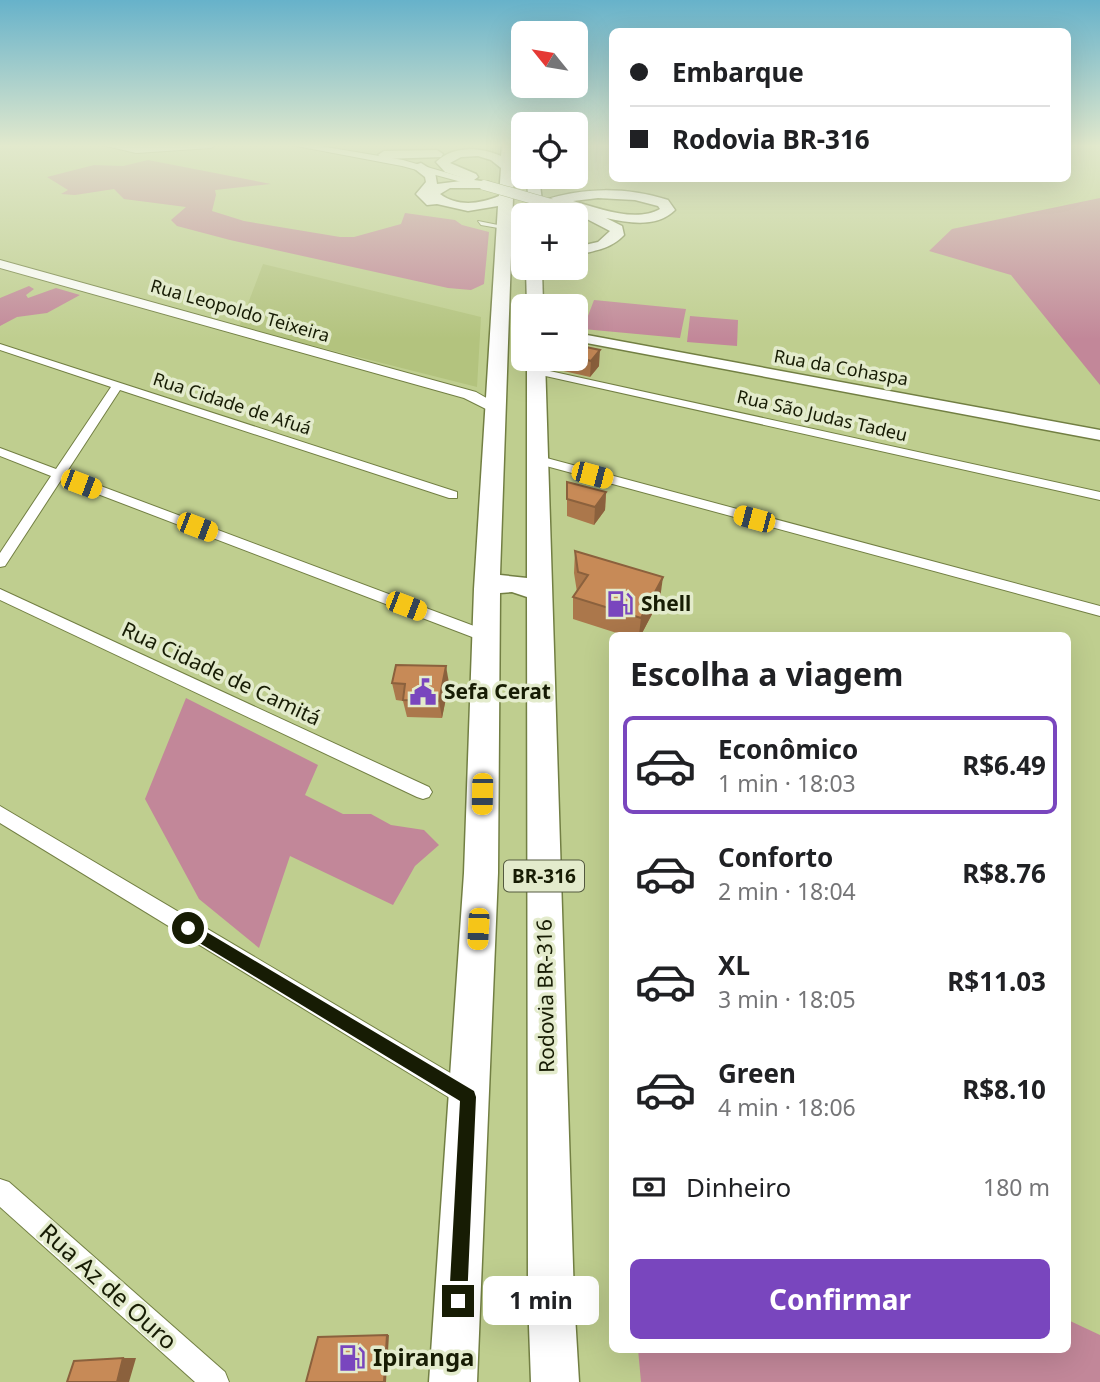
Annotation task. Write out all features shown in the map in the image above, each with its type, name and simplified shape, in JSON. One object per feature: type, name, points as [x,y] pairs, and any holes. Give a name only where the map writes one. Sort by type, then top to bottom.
[{"type":"highway","points":[[466,209],[491,216],[504,226]]},
{"type":"highway","name":"BR-316","points":[[453,1382],[481,873],[486,578],[505,209]]},
{"type":"highway","points":[[588,209],[633,218],[653,218],[668,209]]},
{"type":"highway","points":[[588,214],[617,229],[617,235],[603,245],[588,248]]},
{"type":"highway","name":"Rodovia BR-316","points":[[536,371],[551,1298],[555,1382]]},
{"type":"highway","points":[[486,578],[522,584],[538,578]]},
{"type":"main road","name":"Rua Leopoldo Teixeira","points":[[0,264],[470,395],[496,399]]},
{"type":"street","points":[[481,223],[504,226]]},
{"type":"street","name":"Rua da Cohaspa","points":[[588,339],[1100,435]]},
{"type":"street","name":"Rua Cidade de Afuá","points":[[0,346],[453,495]]},
{"type":"street","name":"Rua São Judas Tadeu","points":[[562,371],[1100,496]]},
{"type":"street","points":[[0,563],[118,384]]},
{"type":"street","points":[[0,452],[485,636]]},
{"type":"street","points":[[539,460],[1100,611]]},
{"type":"street","name":"Rua Cidade de Camitá","points":[[0,594],[423,792]]},
{"type":"street","points":[[0,814],[468,1097]]},
{"type":"street","name":"Rua Az de Ouro","points":[[0,1191],[215,1382]]},
{"type":"shaded area","points":[[183,209],[212,209],[244,221],[354,237],[401,224],[405,213],[455,220],[462,225],[489,232],[484,284],[471,290],[448,288],[230,240],[177,226],[171,220]]},
{"type":"shaded area","points":[[1045,209],[1100,209],[1100,385],[1011,275],[929,251],[952,229]]},
{"type":"shaded area","points":[[263,264],[481,317],[477,387],[239,327]]},
{"type":"shaded area","points":[[29,286],[34,289],[26,295],[28,298],[56,288],[80,295],[47,313],[17,317],[0,326],[0,298]]},
{"type":"shaded area","points":[[594,300],[686,309],[680,338],[588,329],[588,316]]},
{"type":"shaded area","points":[[690,316],[738,320],[737,346],[687,342]]},
{"type":"shaded area","points":[[186,698],[318,765],[305,795],[343,814],[371,814],[391,825],[424,830],[439,845],[415,866],[393,905],[290,856],[259,948],[199,899],[145,799]]},
{"type":"shaded area","points":[[1071,1321],[1100,1335],[1100,1382],[641,1382],[638,1353],[1071,1353]]},
{"type":"building","points":[[588,348],[600,350],[591,361],[588,360]]},
{"type":"building","points":[[567,482],[606,492],[595,507],[567,499]]},
{"type":"building","points":[[575,551],[663,577],[641,618],[573,597],[588,575],[578,572]]},
{"type":"building","points":[[396,665],[446,666],[439,701],[403,700],[405,684],[392,683]]},
{"type":"building","name":"Ipiranga","points":[[387,1335],[384,1382],[306,1382],[318,1337]]},
{"type":"building","points":[[123,1358],[117,1382],[67,1382],[74,1361]]},
{"type":"place","name":"Shell","points":[[620,604]]},
{"type":"place","name":"Sefa Cerat","points":[[423,692]]},
{"type":"place","name":"Ipiranga","points":[[352,1358]]},
{"type":"route","points":[[188,928],[468,1097],[458,1301]]}]
